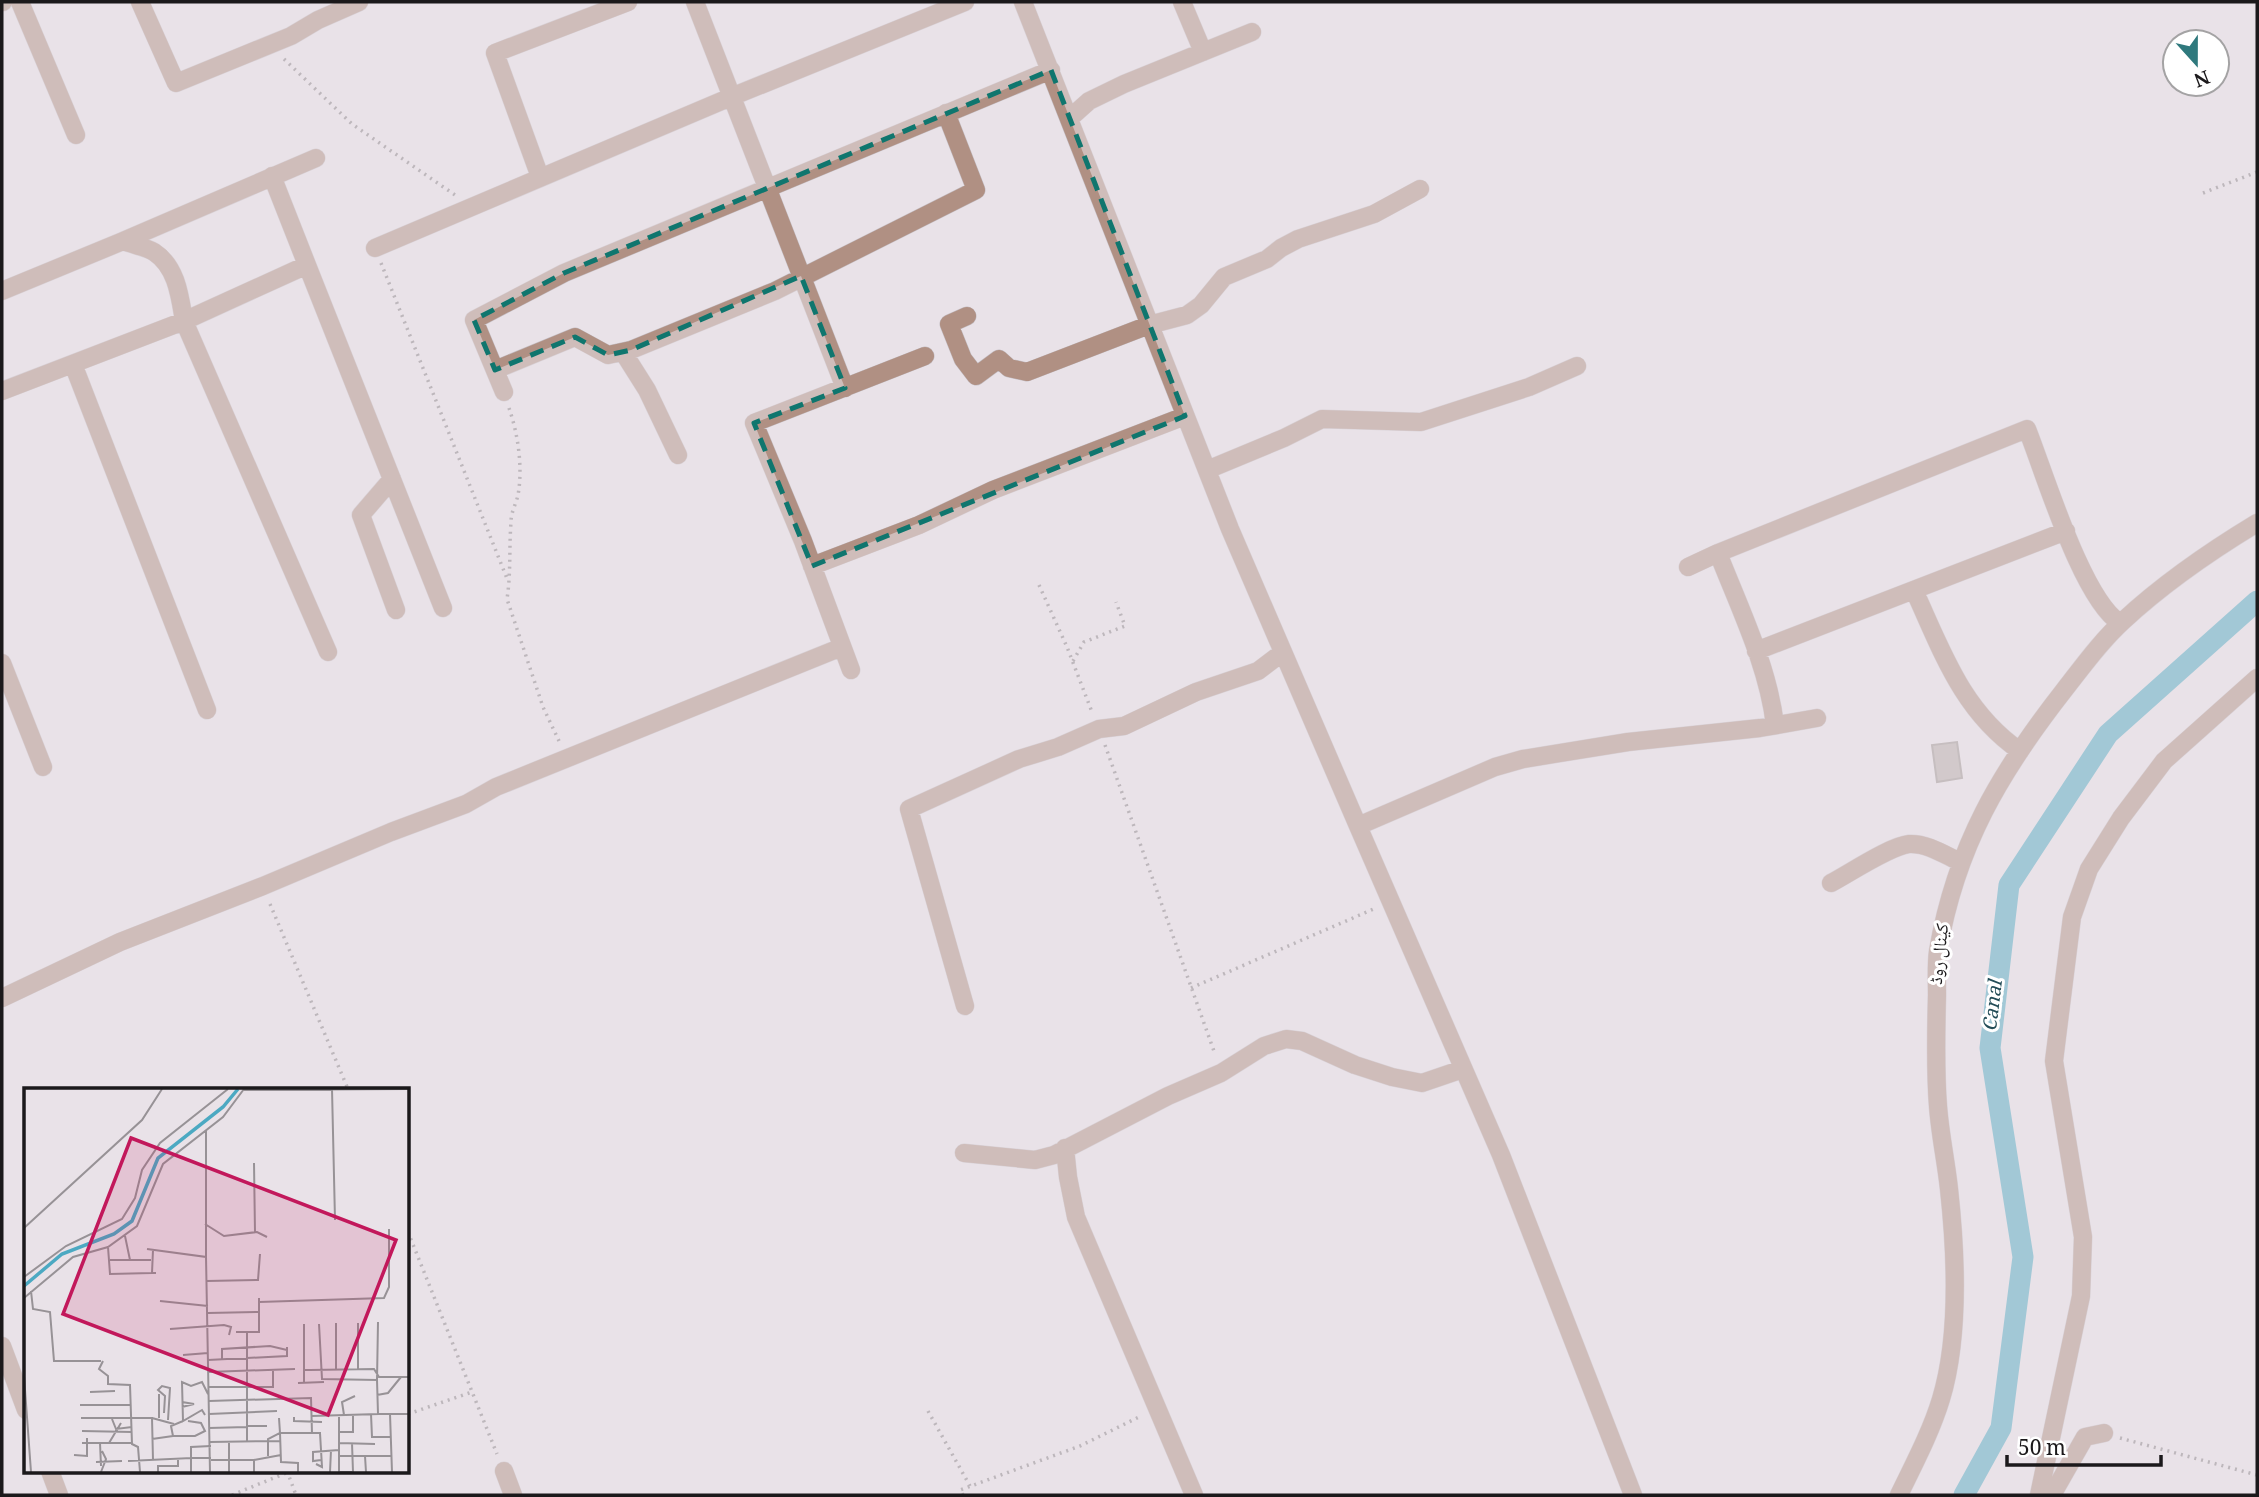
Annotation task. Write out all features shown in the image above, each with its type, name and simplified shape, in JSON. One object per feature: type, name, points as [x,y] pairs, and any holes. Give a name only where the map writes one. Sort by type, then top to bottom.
[{"type":"street","points":[[20,2],[76,135]]},
{"type":"street","points":[[140,2],[176,83],[291,36],[318,20],[359,2]]},
{"type":"street","points":[[540,177],[495,53],[628,2]]},
{"type":"street","points":[[695,2],[845,388]]},
{"type":"street","points":[[375,248],[731,97],[965,2]]},
{"type":"street","points":[[1023,2],[1207,470],[1501,1155],[1633,1495]]},
{"type":"street","points":[[1182,2],[1203,52]]},
{"type":"street","points":[[1070,118],[1089,101],[1252,32]]},
{"type":"street","points":[[504,392],[474,320],[564,273],[1051,70]]},
{"type":"street","points":[[495,370],[575,337],[608,355],[631,350],[775,291],[976,190],[946,113]]},
{"type":"street","points":[[2,291],[316,158]]},
{"type":"street","points":[[272,176],[443,608]]},
{"type":"street","points":[[967,316],[949,324],[963,359],[976,376],[999,359],[1009,368],[1027,372],[1149,325],[1187,315],[1201,305],[1224,277],[1267,259],[1281,248],[1318,232],[1374,214],[1420,189]]},
{"type":"street","points":[[123,241],[154,252],[168,265],[178,289],[184,321],[328,652]]},
{"type":"street","points":[[2,391],[184,321],[307,265]]},
{"type":"street","points":[[623,352],[647,390],[678,455]]},
{"type":"street","points":[[851,670],[754,423],[925,356]]},
{"type":"street","points":[[73,364],[207,710]]},
{"type":"street","points":[[1207,470],[1322,419],[1422,422],[1529,387],[1577,366]]},
{"type":"street","points":[[812,566],[919,525],[993,490],[1185,416]]},
{"type":"street","points":[[1688,567],[2027,429],[2090,589],[2109,616],[2120,624]]},
{"type":"street","points":[[392,479],[361,514],[396,610]]},
{"type":"street","name":"کینال روڈ","points":[[1899,1495],[1931,1428],[1942,1396],[1952,1336],[1955,1270],[1950,1189],[1938,1107],[1937,954],[1947,905],[1960,862],[1992,795],[2029,735],[2120,624],[2169,581],[2257,523]]},
{"type":"street","points":[[1756,651],[2066,531]]},
{"type":"street","points":[[1718,553],[1756,651],[1772,701],[1775,725]]},
{"type":"street","points":[[1914,590],[1949,668],[1965,695],[1999,736],[2020,751]]},
{"type":"street","points":[[2,998],[120,942],[466,804],[496,787],[842,647]]},
{"type":"street","points":[[965,1006],[909,809],[1011,762],[1058,747],[1099,729],[1125,726],[1196,692],[1258,671],[1283,652]]},
{"type":"street","points":[[2,663],[43,767]]},
{"type":"street","points":[[2039,1495],[2081,1296],[2083,1237],[2054,1061],[2072,917],[2089,869],[2121,818],[2164,761],[2257,678]]},
{"type":"street","points":[[1358,825],[1494,767],[1523,759],[1628,742],[1816,719]]},
{"type":"street","points":[[1831,883],[1909,844],[1921,845],[1960,862]]},
{"type":"street","points":[[964,1153],[1035,1160],[1066,1148],[1168,1096],[1221,1073],[1264,1046],[1286,1039],[1302,1041],[1355,1065],[1392,1077],[1422,1083],[1463,1069]]},
{"type":"street","points":[[1066,1148],[1068,1177],[1076,1217],[1194,1495]]},
{"type":"street","points":[[2,1346],[24,1405]]},
{"type":"street","points":[[2052,1495],[2085,1437],[2104,1433]]},
{"type":"street","points":[[504,1471],[513,1495]]},
{"type":"street","points":[[50,1472],[59,1495]]},
{"type":"path","points":[[263,47],[289,63],[352,124],[471,207]]},
{"type":"path","points":[[2203,193],[2257,172]]},
{"type":"path","points":[[375,248],[509,584]]},
{"type":"path","points":[[504,392],[516,426],[519,457],[518,494],[511,519],[507,599],[543,706],[567,759]]},
{"type":"path","points":[[1039,584],[1099,729],[1221,1073]]},
{"type":"path","points":[[1073,661],[1084,642],[1125,626],[1116,602]]},
{"type":"path","points":[[263,886],[348,1088]]},
{"type":"path","points":[[1191,988],[1391,902]]},
{"type":"path","points":[[410,1237],[504,1471]]},
{"type":"path","points":[[410,1413],[472,1392]]},
{"type":"path","points":[[962,1495],[960,1490],[1080,1446],[1156,1409]]},
{"type":"path","points":[[928,1410],[970,1486]]},
{"type":"path","points":[[2104,1433],[2257,1475]]},
{"type":"path","points":[[232,1495],[286,1472]]},
{"type":"path","points":[[288,1472],[296,1495]]},
{"type":"highlighted area","points":[[1051,70],[1185,416],[812,566],[754,423],[845,388],[801,276],[631,350],[608,355],[575,337],[495,370],[474,320],[564,273]]},
{"type":"building","points":[[1957,742],[1962,778],[1937,782],[1932,745]]},
{"type":"waterway","name":"Canal","points":[[1964,1495],[2001,1428],[2023,1257],[1990,1048],[2009,885],[2108,734],[2257,601]]}]
